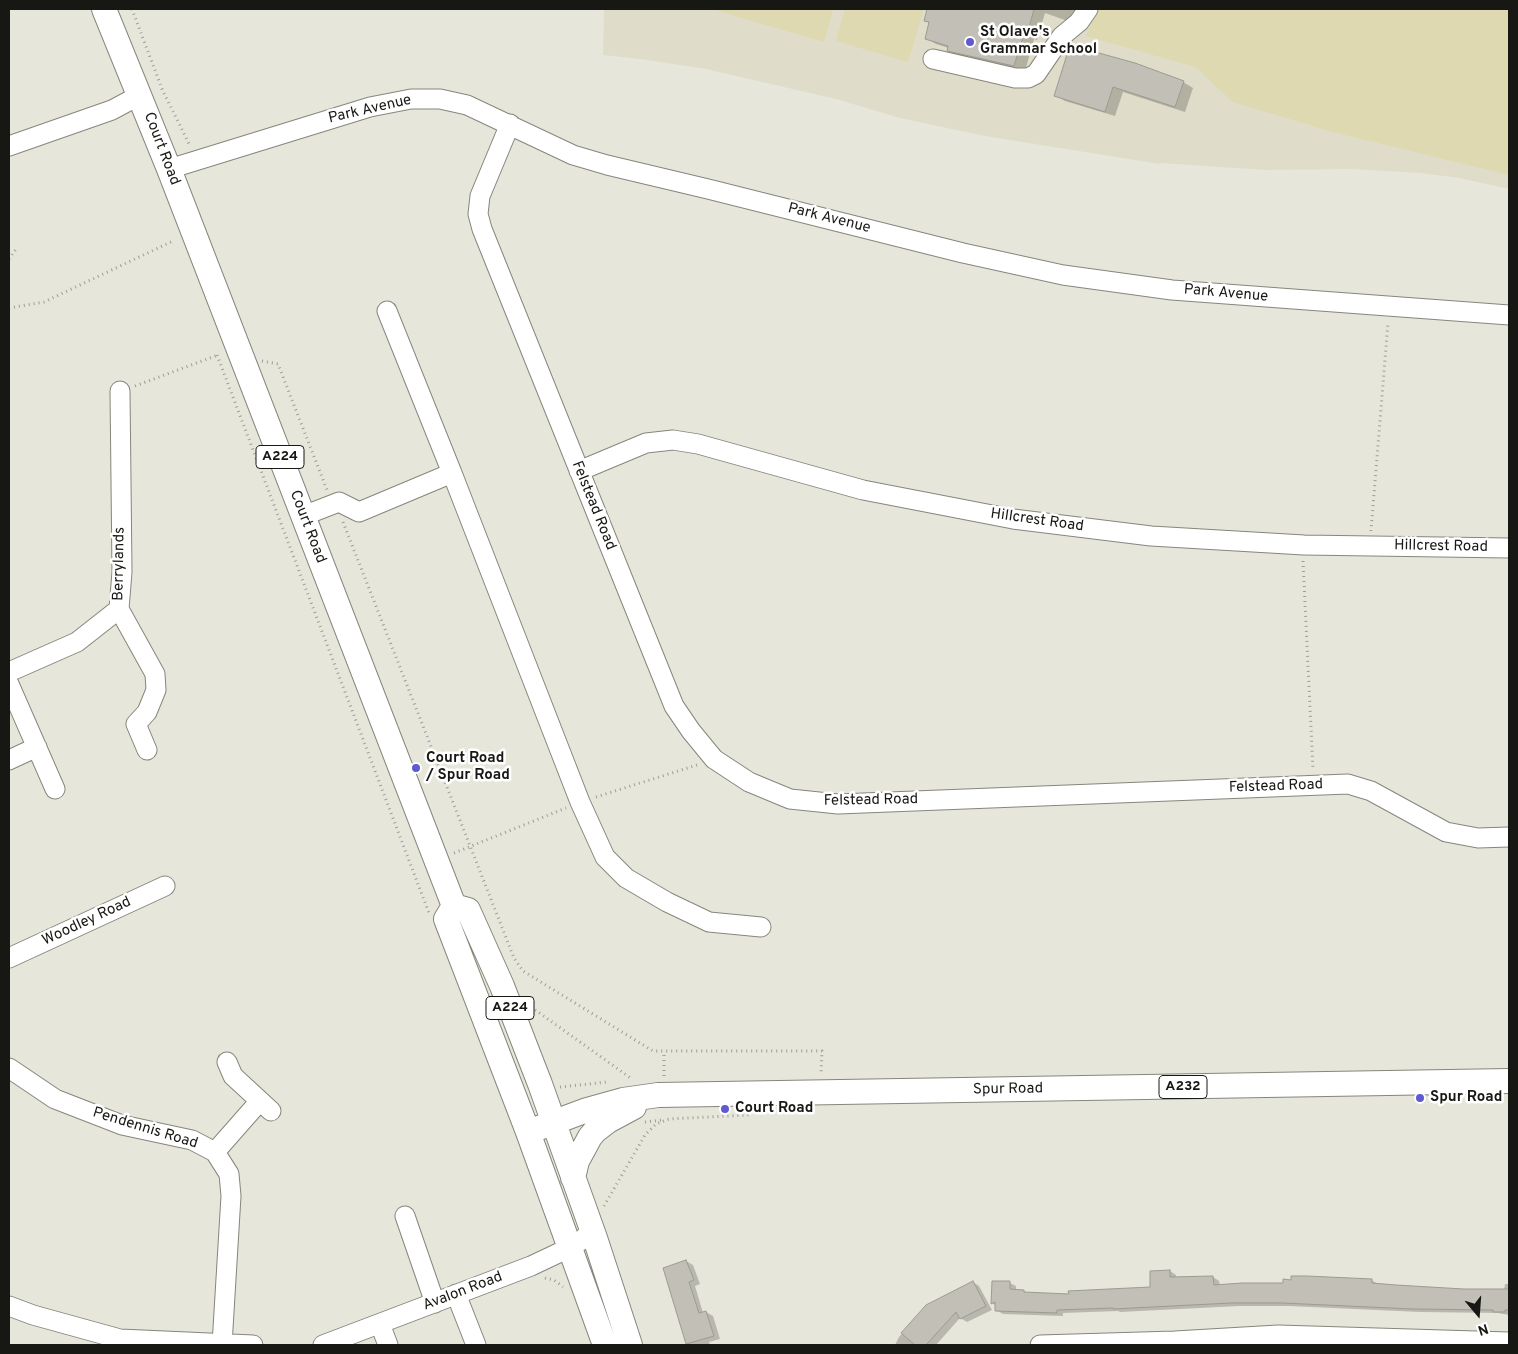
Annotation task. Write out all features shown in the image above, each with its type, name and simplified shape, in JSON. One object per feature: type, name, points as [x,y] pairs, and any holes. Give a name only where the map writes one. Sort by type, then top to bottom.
[{"type":"main road","name":"Court Road","points":[[104,9],[170,170],[237,354],[303,516],[454,906]]},
{"type":"main road","name":"A224","points":[[605,1345],[528,1132],[446,919],[454,906],[468,910],[502,986],[574,1178],[596,1215],[630,1345]]},
{"type":"main road","name":"Spur Road","points":[[528,1132],[587,1110],[661,1087],[1509,1081]]},
{"type":"main road","points":[[574,1178],[577,1162],[595,1131],[608,1120],[661,1087]]},
{"type":"street","points":[[933,59],[1015,78],[1028,78],[1036,74],[1062,36],[1079,22],[1088,9]]},
{"type":"street","points":[[9,146],[112,110],[140,95]]},
{"type":"street","name":"Park Avenue","points":[[170,170],[370,107],[411,99],[440,99],[467,105],[573,155],[607,166],[708,189],[963,253],[1063,275],[1172,290],[1509,315]]},
{"type":"street","name":"Felstead Road","points":[[510,124],[480,196],[478,214],[488,248],[674,706],[691,732],[714,759],[749,782],[790,799],[838,804],[1348,784],[1370,791],[1446,832],[1478,838],[1509,837]]},
{"type":"street","points":[[387,311],[580,802],[606,857],[626,878],[667,902],[709,922],[761,927]]},
{"type":"street","name":"Berrylands","points":[[9,672],[77,642],[119,609],[122,572],[120,391]]},
{"type":"street","name":"Hillcrest Road","points":[[579,471],[646,443],[673,440],[698,444],[863,490],[1013,519],[1151,536],[1304,545],[1509,548]]},
{"type":"street","points":[[303,516],[327,501],[339,502],[359,512],[452,473]]},
{"type":"street","points":[[119,609],[155,674],[156,690],[148,712],[136,724],[147,750]]},
{"type":"street","points":[[9,684],[55,789]]},
{"type":"street","points":[[9,760],[37,747]]},
{"type":"street","name":"Woodley Road","points":[[9,958],[164,886]]},
{"type":"street","points":[[215,1152],[265,1107],[233,1076],[227,1062]]},
{"type":"street","name":"Pendennis Road","points":[[9,1068],[55,1099],[122,1125],[192,1140],[215,1152],[229,1174],[231,1196],[222,1345]]},
{"type":"street","name":"Avalon Road","points":[[323,1345],[531,1266],[569,1248],[582,1240],[590,1232],[596,1215]]},
{"type":"street","points":[[405,1216],[435,1303]]},
{"type":"street","points":[[456,1294],[476,1345]]},
{"type":"street","points":[[9,1306],[33,1315],[120,1339],[253,1345]]},
{"type":"street","points":[[380,1324],[388,1345]]},
{"type":"street","points":[[1040,1345],[1175,1343],[1278,1335],[1509,1342]]},
{"type":"path","points":[[9,308],[44,302],[173,240]]},
{"type":"path","points":[[9,259],[16,249]]},
{"type":"path","points":[[1370,546],[1389,307]]},
{"type":"path","points":[[237,354],[432,922]]},
{"type":"path","points":[[120,391],[237,354],[278,364],[327,501],[340,515],[514,958],[523,971],[653,1051],[822,1051],[821,1076]]},
{"type":"path","points":[[1304,545],[1303,570],[1314,785]]},
{"type":"path","points":[[452,854],[468,848]]},
{"type":"path","points":[[526,1002],[634,1080],[625,1081]]},
{"type":"path","points":[[661,1087],[664,1051]]},
{"type":"path","points":[[570,1086],[616,1082]]},
{"type":"path","points":[[644,1122],[756,1114]]},
{"type":"path","points":[[596,1215],[645,1135],[656,1124],[669,1119]]},
{"type":"shaded area","points":[[604,9],[1509,9],[1509,189],[1460,178],[1420,173],[1351,169],[1266,170],[1160,164],[985,136],[900,118],[836,99],[706,69],[603,55]]},
{"type":"shaded area","points":[[711,9],[833,9],[824,42]]},
{"type":"shaded area","points":[[845,9],[924,9],[908,62],[836,41]]},
{"type":"shaded area","points":[[1095,9],[1509,9],[1509,175],[1333,132],[1233,102],[1195,67],[1086,36]]},
{"type":"building","name":"St Olave's Grammar School","points":[[927,9],[1034,9],[1027,35],[1024,34],[1014,66],[947,51],[948,46],[925,39],[929,22],[924,21]]},
{"type":"building","name":"St Olave's Grammar School","points":[[1070,45],[1135,63],[1184,81],[1175,107],[1113,87],[1105,112],[1054,96]]},
{"type":"building","points":[[686,1260],[694,1280],[689,1282],[699,1313],[706,1311],[714,1336],[686,1344],[663,1268]]},
{"type":"building","points":[[1170,1270],[1170,1277],[1213,1276],[1214,1285],[1283,1283],[1283,1279],[1291,1280],[1291,1276],[1307,1276],[1372,1279],[1372,1283],[1396,1285],[1464,1289],[1509,1289],[1509,1310],[1493,1312],[1493,1310],[1231,1303],[1057,1310],[1057,1313],[995,1311],[995,1302],[991,1304],[992,1281],[1010,1281],[1010,1289],[1024,1290],[1024,1292],[1069,1294],[1068,1291],[1150,1287],[1150,1271]]},
{"type":"building","points":[[973,1281],[986,1306],[960,1319],[956,1312],[926,1345],[915,1345],[901,1333],[926,1305]]},
{"type":"place","name":"St Olave's Grammar School","points":[[970,42]]},
{"type":"place","name":"Court Road / Spur Road","points":[[416,768]]},
{"type":"place","name":"Spur Road","points":[[1420,1098]]},
{"type":"place","name":"Court Road","points":[[725,1109]]}]
